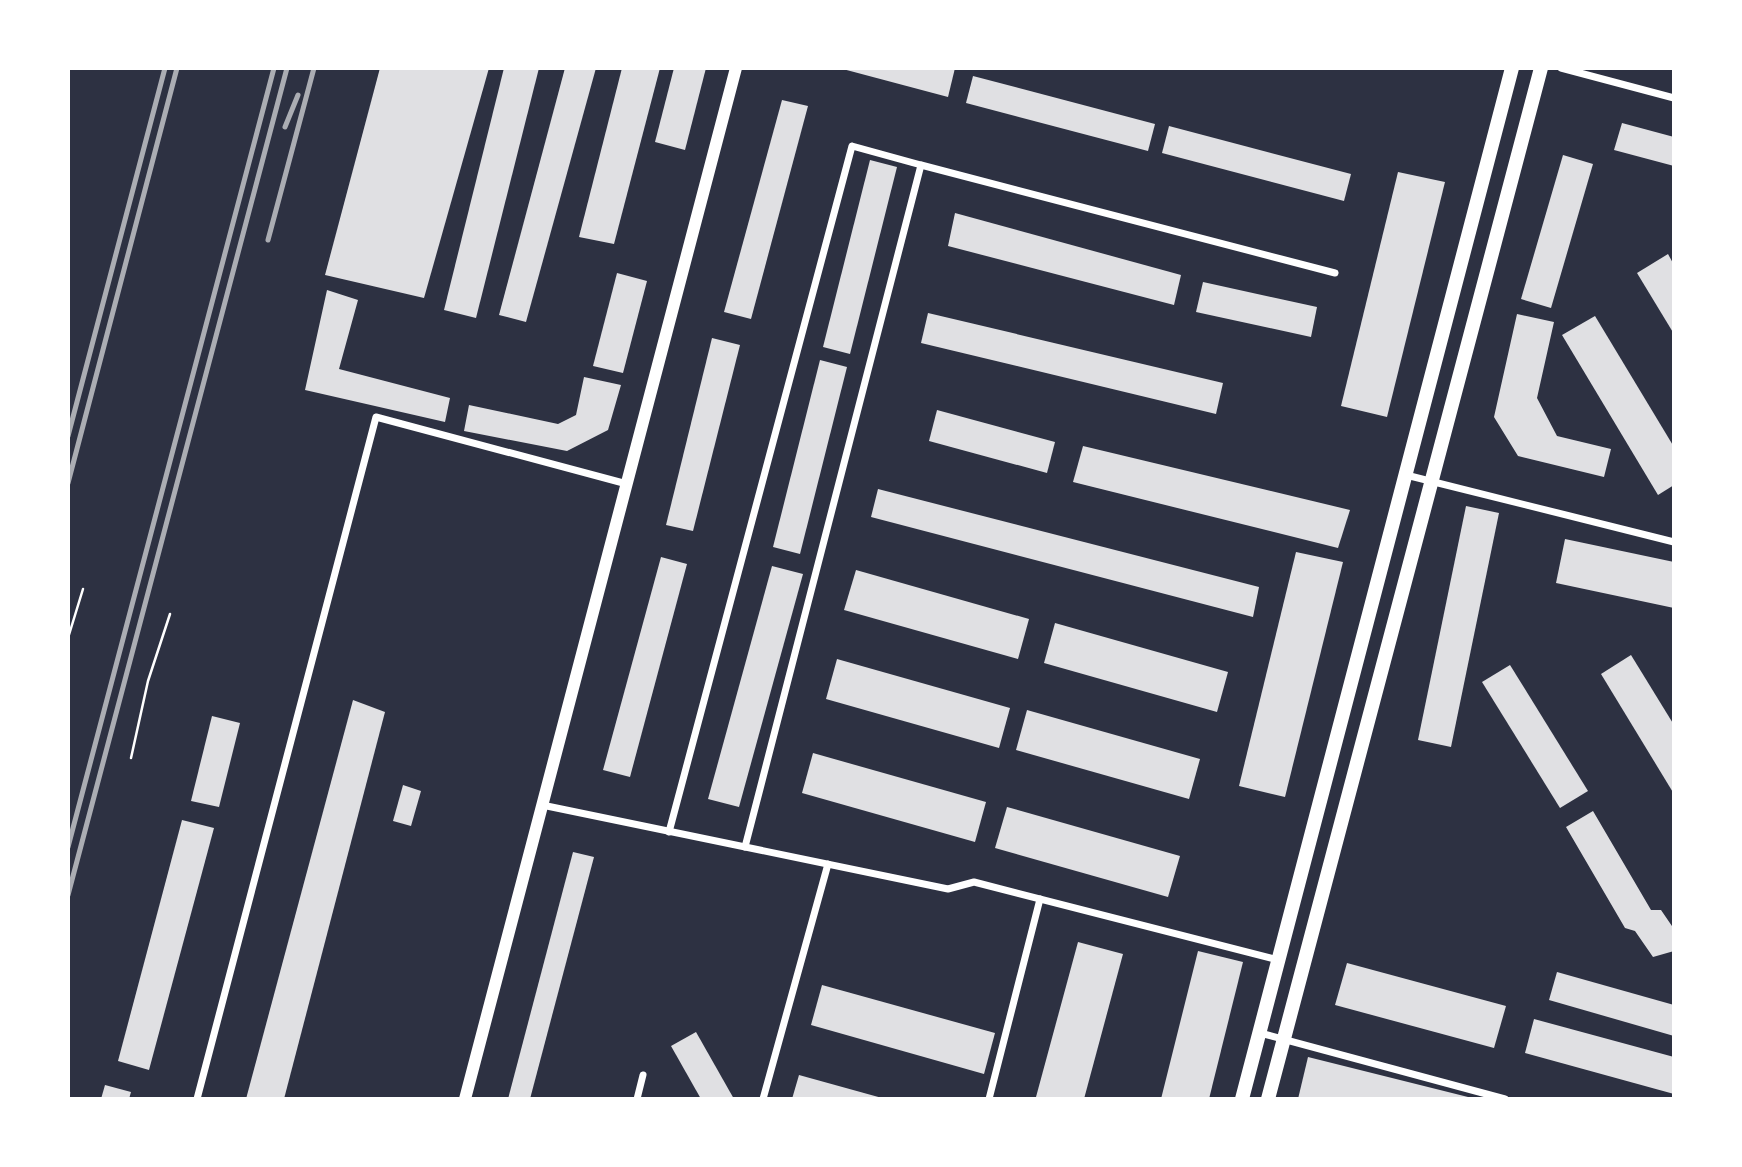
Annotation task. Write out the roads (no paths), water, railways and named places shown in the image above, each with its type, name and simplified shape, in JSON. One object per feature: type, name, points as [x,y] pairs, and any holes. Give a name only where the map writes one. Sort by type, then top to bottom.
[{"type":"main road","points":[[1242,1099],[1512,68]]},
{"type":"main road","points":[[1268,1099],[1541,68]]},
{"type":"street","points":[[465,1099],[736,68]]},
{"type":"street","points":[[1561,68],[1674,98]]},
{"type":"street","points":[[669,832],[852,146],[1335,273]]},
{"type":"street","points":[[745,847],[921,165]]},
{"type":"street","points":[[197,1099],[376,417],[627,484]]},
{"type":"street","points":[[1406,475],[1674,542]]},
{"type":"street","points":[[542,805],[948,889],[974,882],[1279,960]]},
{"type":"street","points":[[763,1099],[828,864]]},
{"type":"street","points":[[989,1099],[1040,899]]},
{"type":"street","points":[[1260,1033],[1505,1099]]},
{"type":"street","points":[[637,1099],[643,1075]]},
{"type":"railway","points":[[68,436],[165,68]]},
{"type":"railway","points":[[68,483],[177,68]]},
{"type":"railway","points":[[68,847],[274,68]]},
{"type":"railway","points":[[68,895],[287,68]]},
{"type":"railway","points":[[268,240],[314,68]]},
{"type":"railway","points":[[285,127],[298,95]]}]
